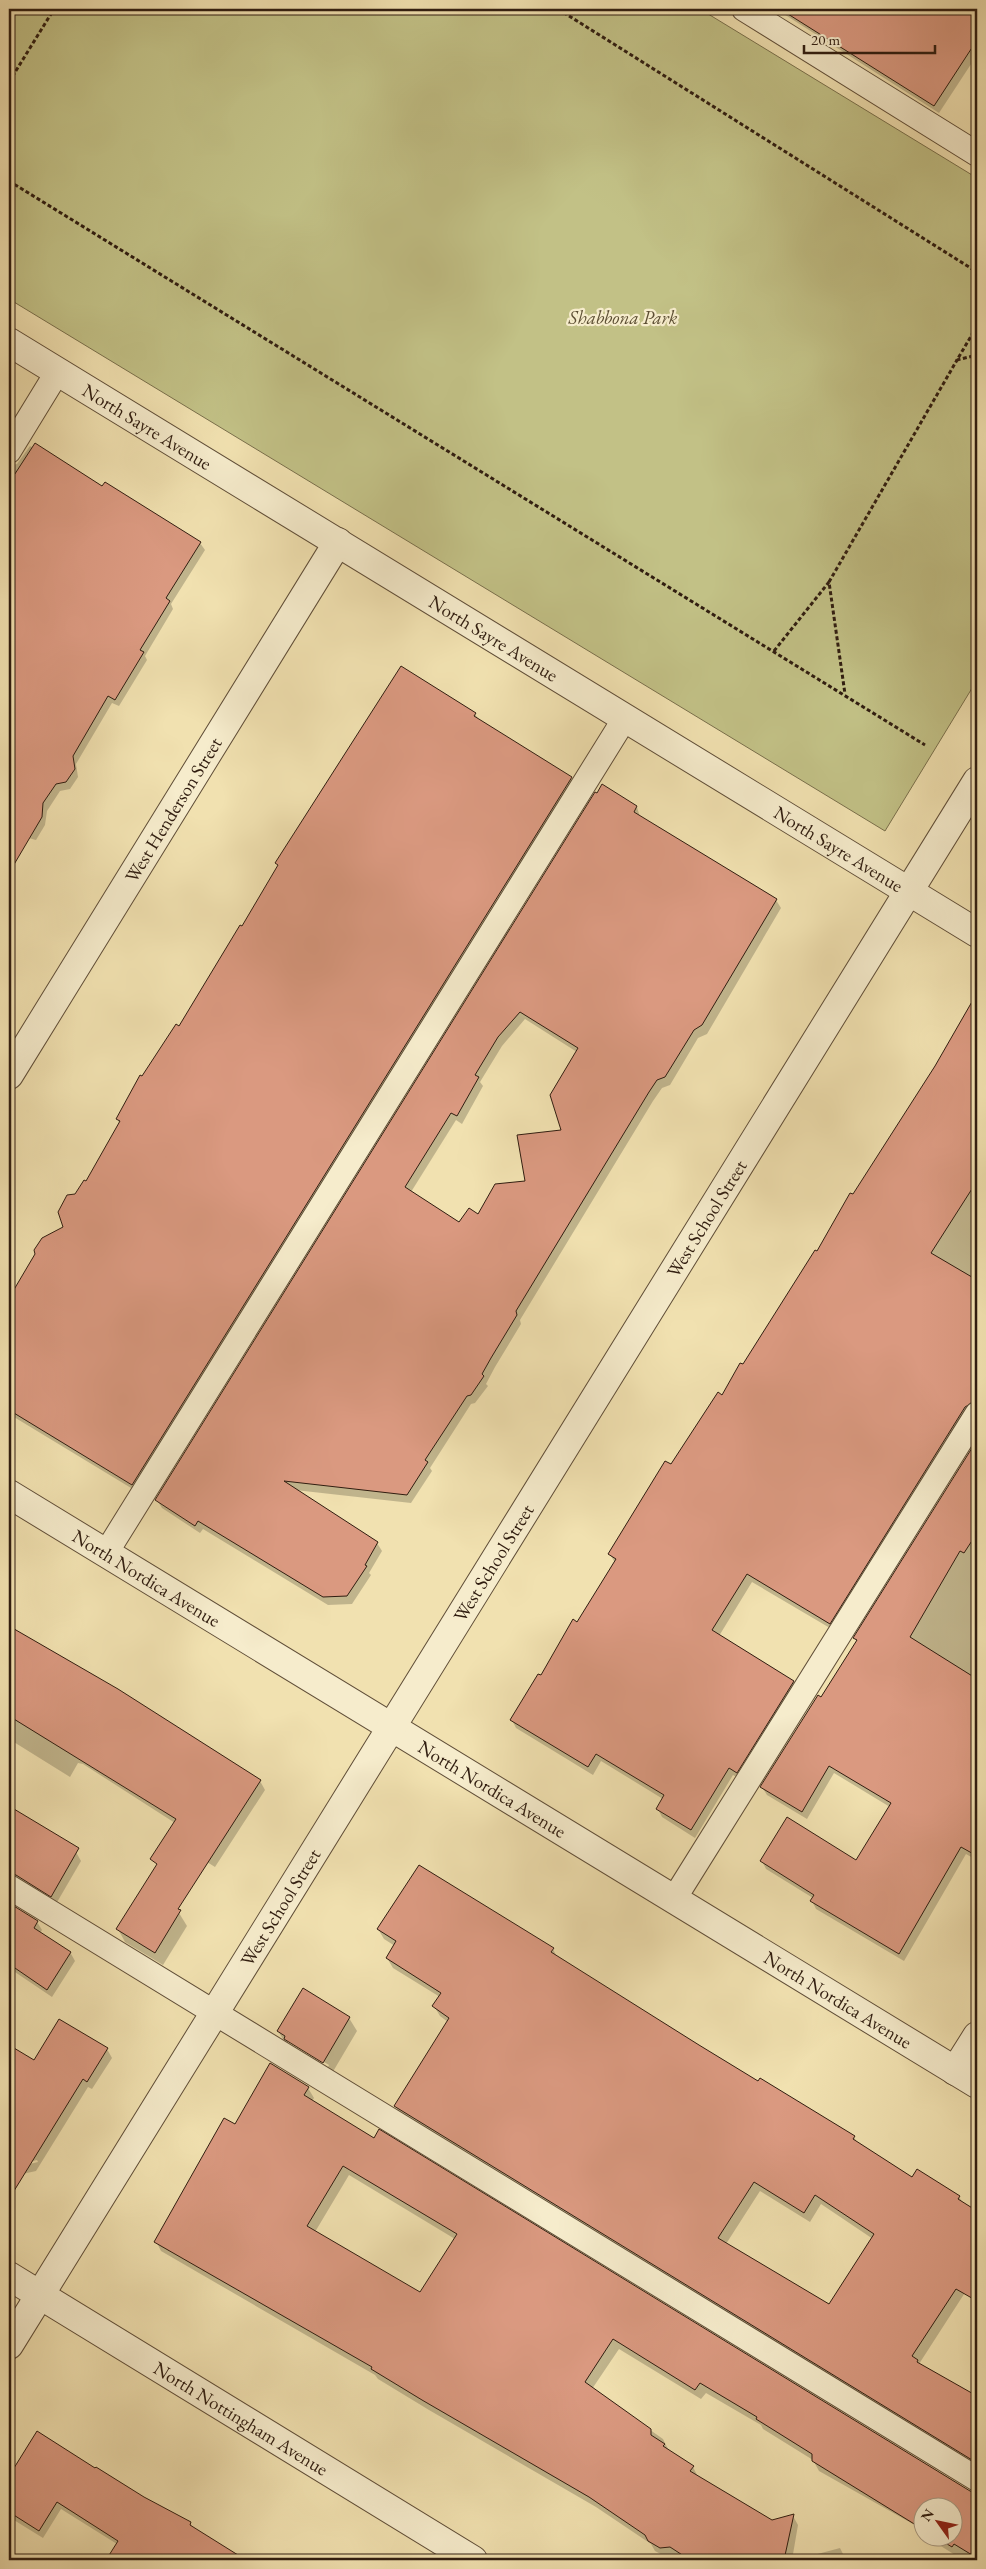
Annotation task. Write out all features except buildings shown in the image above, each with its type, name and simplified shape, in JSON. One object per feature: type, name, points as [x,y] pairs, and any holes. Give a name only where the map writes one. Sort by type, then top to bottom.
[{"type":"street","name":"North Sayre Avenue","points":[[9,342],[977,933]]},
{"type":"street","name":"West Henderson Street","points":[[9,1075],[338,542]]},
{"type":"street","name":"West School Street","points":[[9,2345],[977,781]]},
{"type":"street","name":"North Nordica Avenue","points":[[9,1494],[966,2078]]},
{"type":"street","points":[[966,2078],[977,2036]]},
{"type":"street","name":"North Nottingham Avenue","points":[[9,2276],[473,2560]]},
{"type":"lane","points":[[744,9],[977,154]]},
{"type":"lane","points":[[9,451],[58,371]]},
{"type":"lane","points":[[106,1553],[625,718]]},
{"type":"lane","points":[[674,1899],[977,1414]]},
{"type":"lane","points":[[9,1887],[977,2480]]},
{"type":"path","points":[[9,82],[54,9]]},
{"type":"path","points":[[558,9],[977,272]]},
{"type":"path","points":[[9,181],[925,744]]},
{"type":"path","points":[[774,651],[829,582],[977,326]]},
{"type":"path","points":[[957,360],[977,355]]},
{"type":"path","points":[[829,582],[845,695]]},
{"type":"green space","name":"Shabbona Park","points":[[9,9],[700,9],[977,178],[977,680],[885,831],[9,299]]}]
